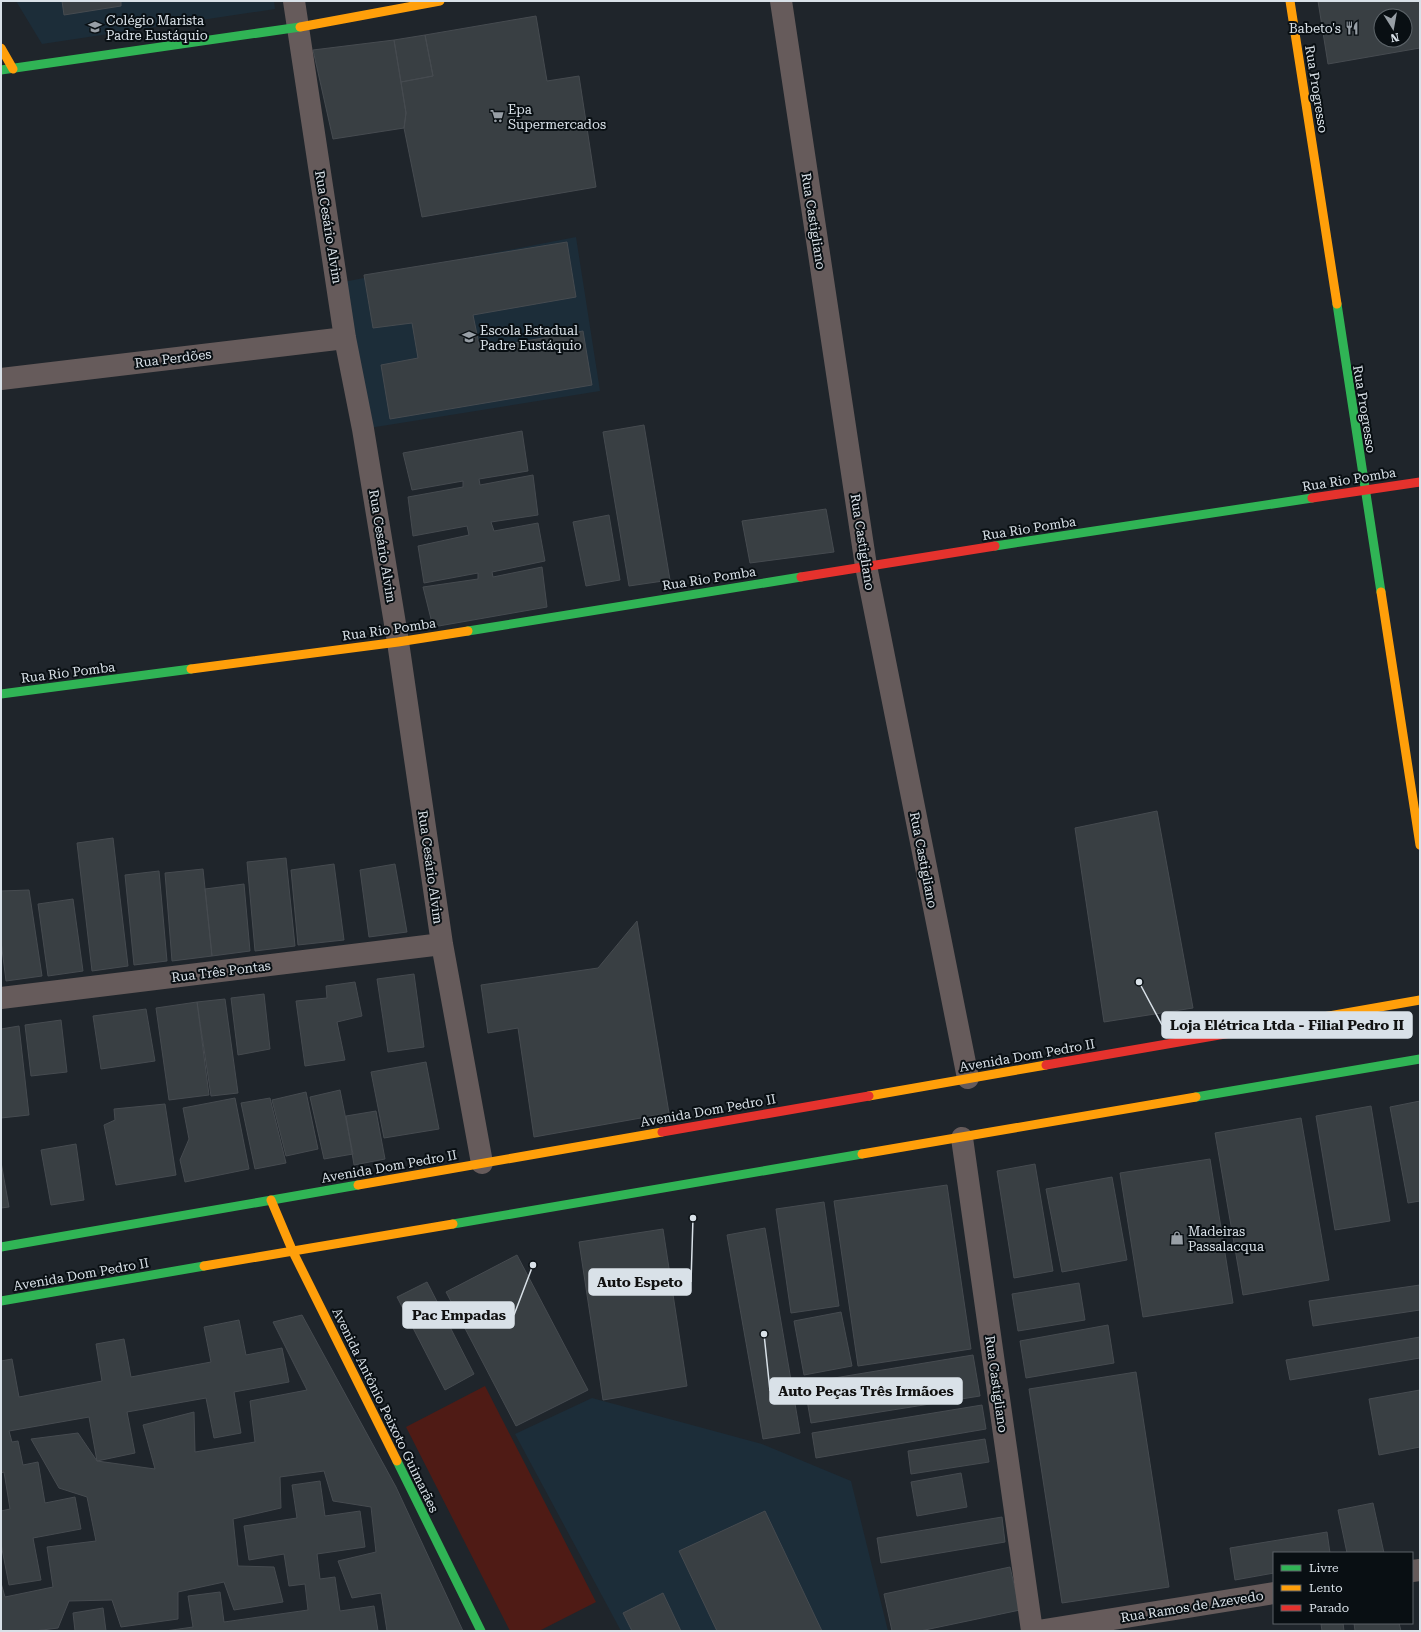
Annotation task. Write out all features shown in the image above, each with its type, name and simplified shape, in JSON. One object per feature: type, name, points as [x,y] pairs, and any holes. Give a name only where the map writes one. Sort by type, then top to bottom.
[{"type":"main road","points":[[1,70],[298,26],[440,1]]},
{"type":"main road","name":"Rua Progresso","points":[[1290,1],[1364,490],[1420,845]]},
{"type":"main road","points":[[1,48],[13,69]]},
{"type":"main road","name":"Rua Rio Pomba","points":[[1,694],[398,642],[866,566],[1420,482]]},
{"type":"main road","name":"Avenida Dom Pedro II","points":[[1,1247],[1420,1000]]},
{"type":"main road","name":"Avenida Dom Pedro II","points":[[1,1301],[1420,1059]]},
{"type":"main road","name":"Avenida Antônio Peixoto Guimarães","points":[[271,1200],[293,1252],[481,1631]]},
{"type":"street","name":"Rua Cesário Alvim","points":[[294,1],[345,338],[363,429],[398,642],[442,944],[482,1163]]},
{"type":"street","name":"Rua Castigliano","points":[[781,1],[866,566],[968,1078]]},
{"type":"street","name":"Rua Perdões","points":[[1,378],[345,338]]},
{"type":"street","name":"Rua Três Pontas","points":[[1,998],[442,944]]},
{"type":"street","name":"Rua Castigliano","points":[[962,1138],[1032,1631]]},
{"type":"street","name":"Rua Ramos de Azevedo","points":[[1038,1631],[1273,1593]]},
{"type":"shaded area","name":"Colégio Marista Padre Eustáquio","points":[[16,1],[274,1],[275,9],[42,44]]},
{"type":"shaded area","name":"Escola Estadual Padre Eustáquio","points":[[576,237],[600,391],[363,429],[338,283]]},
{"type":"shaded area","points":[[485,1386],[596,1602],[539,1631],[510,1631],[406,1427]]},
{"type":"shaded area","points":[[592,1398],[762,1444],[851,1481],[888,1631],[621,1631],[515,1434]]},
{"type":"building","points":[[62,1],[121,1],[121,6],[64,15]]},
{"type":"building","name":"Babeto's","points":[[1318,1],[1420,1],[1420,48],[1328,64]]},
{"type":"building","points":[[536,16],[547,81],[579,76],[596,187],[422,217],[404,128],[406,113],[401,82],[433,76],[425,35]]},
{"type":"building","points":[[425,35],[433,76],[401,82],[394,40]]},
{"type":"building","points":[[394,40],[406,113],[404,128],[333,139],[313,50]]},
{"type":"building","name":"Escola Estadual Padre Eustáquio","points":[[567,242],[576,297],[473,315],[480,349],[583,331],[592,385],[390,419],[381,365],[418,358],[412,323],[373,328],[364,275]]},
{"type":"building","points":[[644,425],[670,580],[629,586],[603,432]]},
{"type":"building","points":[[522,431],[528,471],[479,479],[480,485],[533,475],[538,515],[491,522],[494,531],[538,523],[545,561],[492,572],[493,577],[542,567],[547,607],[433,627],[423,587],[478,579],[478,573],[424,583],[418,546],[469,535],[467,526],[413,536],[408,497],[463,487],[463,481],[412,490],[403,453]]},
{"type":"building","points":[[826,509],[834,552],[750,563],[742,521]]},
{"type":"building","points":[[609,515],[620,580],[586,586],[573,522]]},
{"type":"building","points":[[1157,811],[1193,1008],[1104,1022],[1075,828]]},
{"type":"building","points":[[113,838],[128,966],[92,971],[77,843]]},
{"type":"building","points":[[286,858],[295,946],[255,951],[247,862]]},
{"type":"building","points":[[334,864],[344,940],[298,945],[291,870]]},
{"type":"building","points":[[395,864],[407,932],[369,937],[360,870]]},
{"type":"building","points":[[203,869],[212,956],[172,961],[165,873]]},
{"type":"building","points":[[159,871],[167,961],[134,965],[125,875]]},
{"type":"building","points":[[244,884],[250,951],[212,956],[205,889]]},
{"type":"building","points":[[29,890],[42,976],[6,981],[1,941],[1,891]]},
{"type":"building","points":[[73,899],[83,971],[48,976],[38,904]]},
{"type":"building","points":[[637,921],[669,1113],[534,1137],[518,1028],[488,1033],[481,985],[598,968]]},
{"type":"building","points":[[414,974],[424,1047],[388,1052],[377,979]]},
{"type":"building","points":[[355,982],[362,1016],[337,1022],[345,1060],[305,1066],[296,1001],[327,998],[326,986]]},
{"type":"building","points":[[264,994],[270,1049],[238,1055],[231,998]]},
{"type":"building","points":[[225,999],[238,1093],[211,1096],[197,1002]]},
{"type":"building","points":[[197,1002],[209,1095],[169,1100],[156,1008]]},
{"type":"building","points":[[146,1009],[155,1061],[101,1069],[93,1016]]},
{"type":"building","points":[[61,1020],[67,1072],[31,1076],[25,1025]]},
{"type":"building","points":[[19,1026],[29,1115],[1,1118],[1,1029]]},
{"type":"building","points":[[426,1062],[439,1129],[384,1138],[371,1072]]},
{"type":"building","points":[[340,1090],[353,1154],[324,1159],[310,1097]]},
{"type":"building","points":[[306,1092],[318,1149],[286,1156],[272,1100]]},
{"type":"building","points":[[235,1098],[249,1169],[185,1182],[180,1160],[189,1139],[183,1108]]},
{"type":"building","points":[[270,1098],[286,1163],[255,1169],[241,1103]]},
{"type":"building","points":[[1420,1101],[1420,1201],[1408,1203],[1390,1107]]},
{"type":"building","points":[[165,1104],[176,1175],[116,1185],[104,1125],[115,1120],[114,1109]]},
{"type":"building","points":[[1371,1106],[1390,1221],[1335,1230],[1316,1116]]},
{"type":"building","points":[[376,1111],[385,1159],[354,1165],[346,1116]]},
{"type":"building","points":[[1301,1118],[1329,1280],[1243,1295],[1215,1133]]},
{"type":"building","points":[[76,1144],[84,1200],[51,1205],[41,1150]]},
{"type":"building","name":"Madeiras Passalacqua","points":[[1210,1159],[1233,1303],[1143,1317],[1120,1173]]},
{"type":"building","points":[[1,1162],[9,1207],[1,1208]]},
{"type":"building","points":[[1035,1164],[1053,1271],[1014,1278],[997,1171]]},
{"type":"building","points":[[1112,1177],[1127,1260],[1062,1272],[1046,1189]]},
{"type":"building","points":[[947,1185],[971,1349],[858,1366],[834,1201]]},
{"type":"building","points":[[824,1202],[839,1306],[791,1313],[776,1209]]},
{"type":"building","points":[[765,1228],[800,1433],[763,1439],[727,1235]]},
{"type":"building","points":[[663,1229],[687,1386],[603,1400],[579,1242]]},
{"type":"building","points":[[517,1255],[588,1390],[516,1426],[446,1292]]},
{"type":"building","points":[[427,1282],[474,1374],[445,1390],[397,1297]]},
{"type":"building","points":[[1079,1283],[1085,1320],[1018,1331],[1012,1294]]},
{"type":"building","points":[[1420,1285],[1420,1310],[1313,1326],[1309,1301]]},
{"type":"building","points":[[841,1312],[852,1366],[804,1375],[794,1321]]},
{"type":"building","points":[[302,1315],[396,1487],[463,1631],[387,1631],[381,1593],[352,1598],[338,1561],[376,1552],[371,1507],[333,1501],[324,1471],[280,1477],[281,1508],[233,1519],[238,1566],[274,1567],[283,1602],[234,1610],[224,1582],[178,1592],[178,1619],[121,1627],[112,1600],[69,1601],[58,1628],[34,1631],[1,1631],[1,1583],[5,1597],[53,1587],[47,1547],[96,1541],[87,1497],[59,1488],[31,1439],[78,1433],[97,1461],[155,1469],[143,1425],[194,1412],[195,1452],[255,1442],[250,1401],[307,1390],[273,1322]]},
{"type":"building","points":[[239,1320],[246,1355],[282,1348],[289,1382],[234,1392],[241,1433],[214,1438],[206,1398],[127,1412],[135,1453],[97,1461],[89,1417],[9,1431],[12,1442],[18,1441],[23,1465],[38,1462],[45,1503],[75,1497],[81,1529],[33,1538],[41,1580],[9,1585],[1,1544],[1,1511],[10,1509],[4,1472],[1,1473],[1,1361],[12,1359],[19,1397],[102,1381],[96,1344],[124,1339],[131,1377],[211,1362],[204,1327]]},
{"type":"building","points":[[1108,1325],[1114,1363],[1026,1378],[1020,1341]]},
{"type":"building","points":[[1420,1337],[1420,1358],[1290,1380],[1286,1360]]},
{"type":"building","points":[[973,1355],[980,1396],[811,1423],[804,1383]]},
{"type":"building","points":[[1136,1372],[1169,1587],[1062,1603],[1029,1389]]},
{"type":"building","points":[[1420,1390],[1420,1447],[1379,1455],[1369,1399]]},
{"type":"building","points":[[982,1405],[986,1429],[816,1458],[812,1433]]},
{"type":"building","points":[[985,1439],[989,1462],[911,1474],[908,1451]]},
{"type":"building","points":[[961,1473],[967,1507],[917,1516],[911,1482]]},
{"type":"building","points":[[320,1481],[325,1516],[360,1511],[365,1547],[317,1554],[320,1579],[335,1577],[340,1611],[374,1606],[378,1631],[165,1631],[193,1627],[188,1596],[220,1592],[224,1622],[308,1610],[305,1584],[289,1586],[284,1554],[249,1560],[244,1526],[297,1518],[292,1485]]},
{"type":"building","points":[[1373,1503],[1384,1552],[1347,1552],[1338,1510]]},
{"type":"building","points":[[765,1511],[822,1631],[717,1631],[679,1551]]},
{"type":"building","points":[[1002,1517],[1005,1542],[881,1563],[877,1538]]},
{"type":"building","points":[[1327,1532],[1330,1552],[1273,1552],[1273,1573],[1235,1580],[1230,1548]]},
{"type":"building","points":[[1010,1567],[1020,1610],[920,1631],[892,1631],[884,1594]]},
{"type":"building","points":[[663,1593],[681,1631],[632,1631],[623,1613]]},
{"type":"building","points":[[103,1608],[106,1631],[75,1631],[73,1613]]},
{"type":"building","points":[[1321,1624],[1343,1624],[1344,1631],[1322,1631]]},
{"type":"building","points":[[1354,1624],[1399,1624],[1401,1631],[1355,1631]]},
{"type":"traffic: fast","points":[[1,70],[300,27]]},
{"type":"traffic: fast","points":[[1337,304],[1381,592]]},
{"type":"traffic: fast","points":[[995,546],[1312,498]]},
{"type":"traffic: fast","points":[[468,631],[801,577]]},
{"type":"traffic: fast","points":[[1,694],[191,669]]},
{"type":"traffic: fast","points":[[1196,1097],[1420,1059]]},
{"type":"traffic: fast","points":[[453,1224],[862,1154]]},
{"type":"traffic: fast","points":[[1,1247],[358,1185]]},
{"type":"traffic: fast","points":[[1,1301],[204,1266]]},
{"type":"traffic: fast","points":[[397,1461],[481,1631]]},
{"type":"traffic: slow","points":[[300,27],[440,1]]},
{"type":"traffic: slow","points":[[1290,1],[1337,304]]},
{"type":"traffic: slow","points":[[1,48],[13,69]]},
{"type":"traffic: slow","points":[[1381,592],[1420,845]]},
{"type":"traffic: slow","points":[[191,669],[398,642],[468,631]]},
{"type":"traffic: slow","points":[[1283,1024],[1420,1000]]},
{"type":"traffic: slow","points":[[869,1096],[1046,1065]]},
{"type":"traffic: slow","points":[[862,1154],[1196,1097]]},
{"type":"traffic: slow","points":[[358,1185],[662,1132]]},
{"type":"traffic: slow","points":[[271,1200],[293,1252],[397,1461]]},
{"type":"traffic: slow","points":[[204,1266],[453,1224]]},
{"type":"traffic: jam","points":[[1312,498],[1420,482]]},
{"type":"traffic: jam","points":[[801,577],[995,546]]},
{"type":"traffic: jam","points":[[1046,1065],[1283,1024]]},
{"type":"traffic: jam","points":[[662,1132],[869,1096]]},
{"type":"place","name":"Colégio Marista Padre Eustáquio","points":[[95,27]]},
{"type":"place","name":"Babeto's","points":[[1352,28]]},
{"type":"place","name":"Epa Supermercados","points":[[497,116]]},
{"type":"place","name":"Escola Estadual Padre Eustáquio","points":[[469,337]]},
{"type":"place","name":"Loja Elétrica Ltda - Filial Pedro II","points":[[1139,982]]},
{"type":"place","name":"Auto Espeto","points":[[693,1218]]},
{"type":"place","name":"Madeiras Passalacqua","points":[[1177,1238]]},
{"type":"place","name":"Pac Empadas","points":[[533,1265]]},
{"type":"place","name":"Auto Peças Três Irmãoes","points":[[764,1334]]}]
